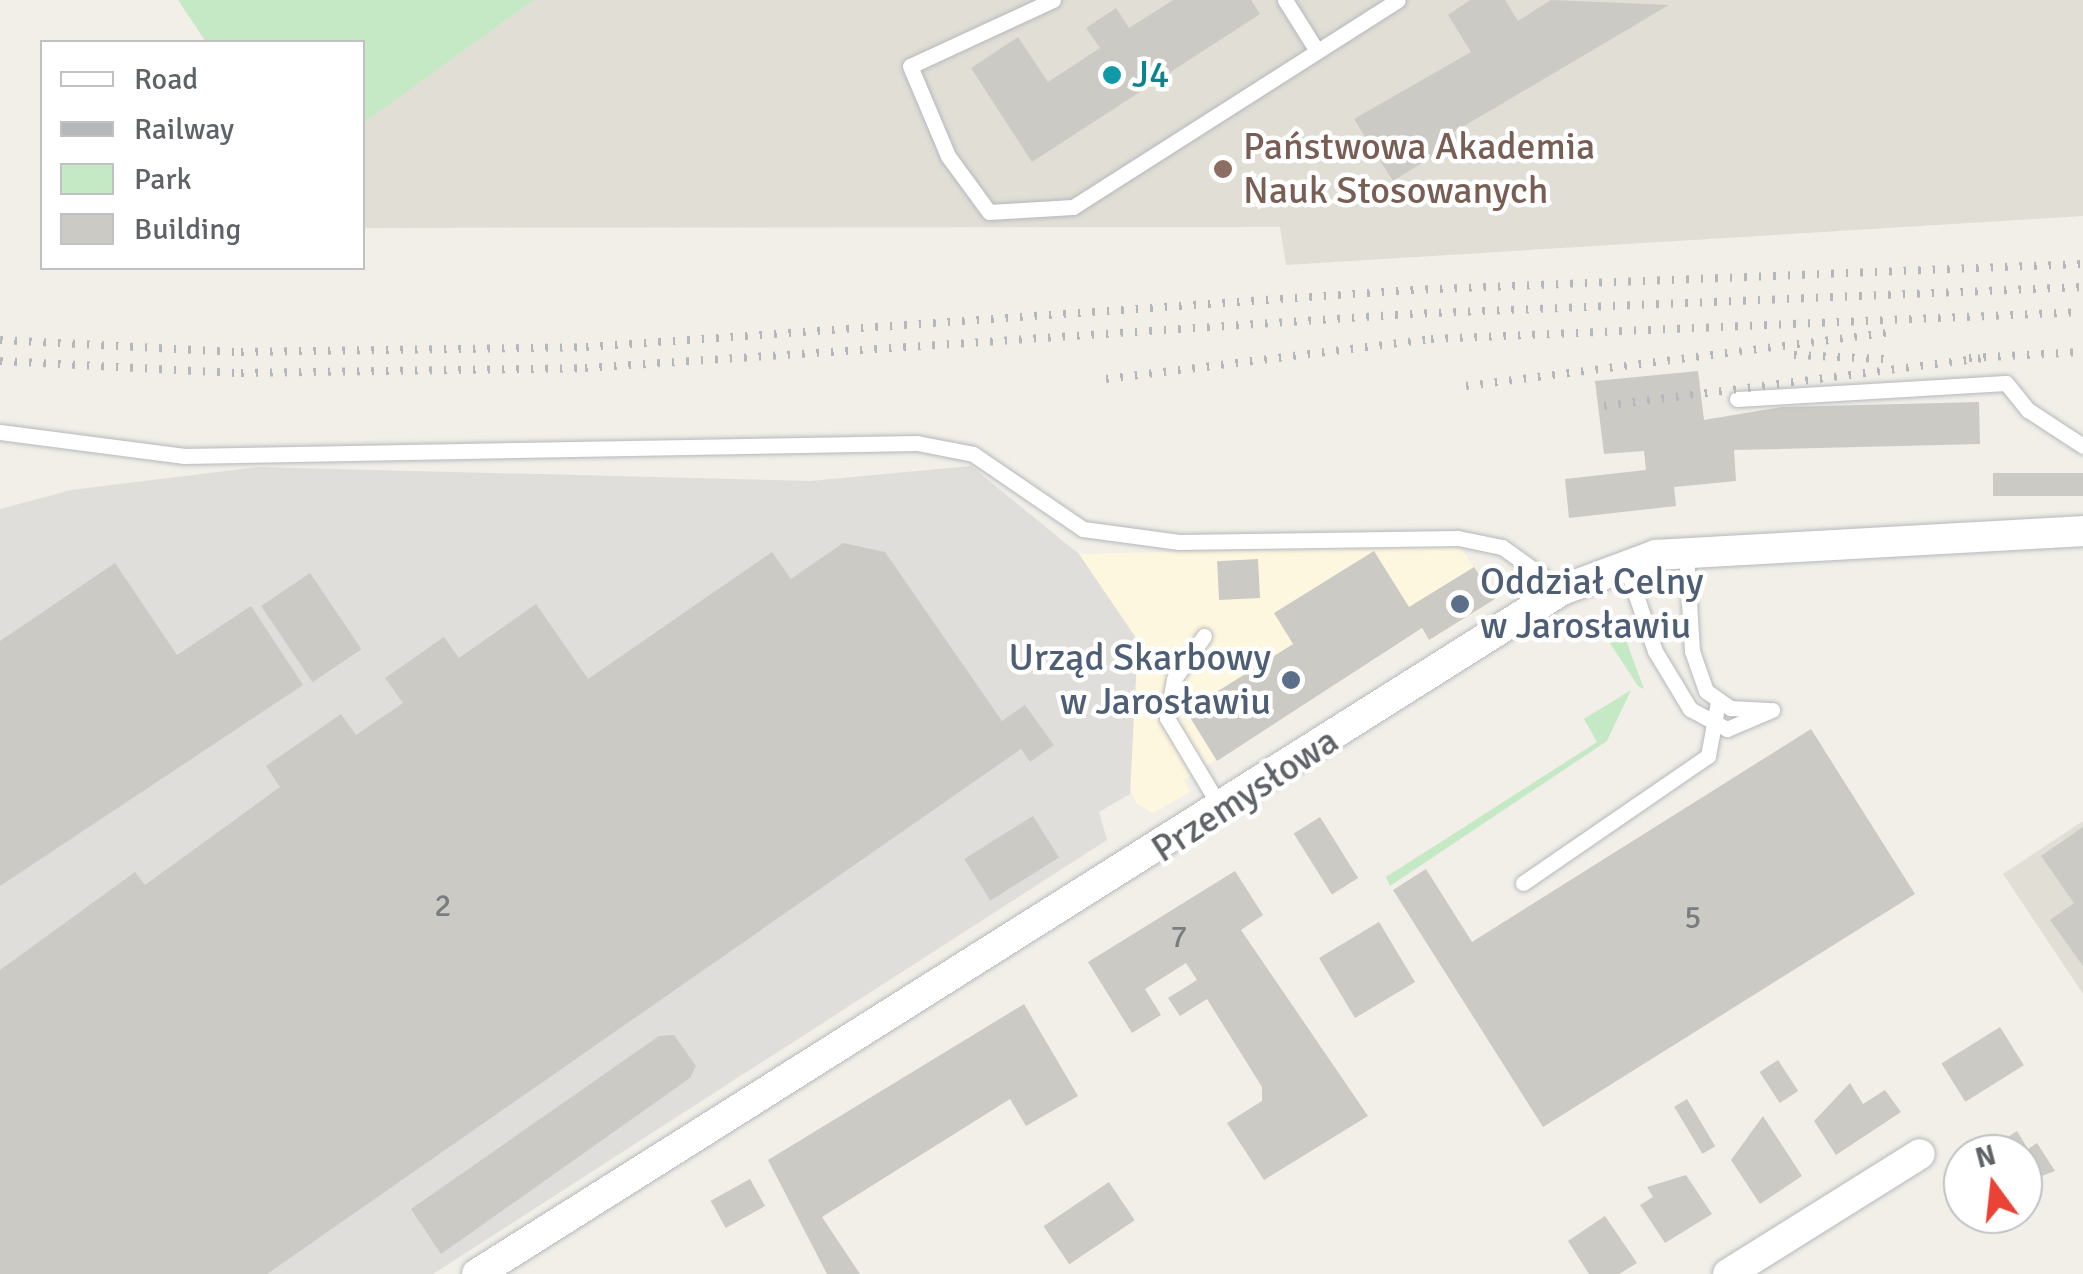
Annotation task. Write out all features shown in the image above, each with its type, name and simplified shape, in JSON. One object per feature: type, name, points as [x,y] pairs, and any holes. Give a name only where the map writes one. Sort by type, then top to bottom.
[{"type":"street","name":"Przemysłowa","points":[[477,1274],[1222,810],[1562,590],[1626,566],[1686,553],[2083,531]]},
{"type":"street","points":[[1728,1274],[1920,1154]]},
{"type":"lane","points":[[1053,0],[910,66],[948,156],[989,212],[1073,207],[1398,0]]},
{"type":"lane","points":[[1284,0],[1317,51]]},
{"type":"lane","points":[[1737,398],[2006,383],[2028,410],[2083,446]]},
{"type":"lane","points":[[0,432],[184,456],[918,442],[973,454],[1083,529],[1180,542],[1458,538],[1502,547],[1562,590]]},
{"type":"lane","points":[[1524,883],[1708,756],[1720,726],[1718,702],[1692,651],[1686,553]]},
{"type":"lane","points":[[1626,566],[1664,665],[1690,709],[1720,726],[1746,726],[1772,710],[1718,702]]},
{"type":"lane","points":[[1204,636],[1174,679],[1167,718],[1222,810]]},
{"type":"shaded area","name":"Państwowa Akademia Nauk Stosowanych","points":[[534,0],[2083,0],[2083,216],[1286,265],[1280,227],[365,228],[365,121]]},
{"type":"shaded area","points":[[971,466],[1079,554],[1138,641],[1130,794],[1099,812],[1107,840],[433,1274],[0,1274],[0,509],[71,490],[258,467],[810,481]]},
{"type":"shaded area","points":[[1459,545],[1495,599],[1429,640],[1421,629],[1394,645],[1184,780],[1190,792],[1153,813],[1137,804],[1125,778],[1138,641],[1079,554]]},
{"type":"shaded area","points":[[2083,821],[2083,994],[2003,874]]},
{"type":"green space","points":[[178,0],[534,0],[365,122],[365,40],[205,40]]},
{"type":"green space","points":[[1591,614],[1621,627],[1644,689],[1638,686]]},
{"type":"green space","points":[[1631,690],[1607,741],[1390,886],[1386,877],[1597,742],[1584,719]]},
{"type":"building","name":"J4","points":[[1173,0],[1251,0],[1260,14],[1032,162],[971,68],[1018,37],[1048,82],[1100,48],[1086,28],[1116,8],[1129,28]]},
{"type":"building","points":[[1470,0],[1505,0],[1518,21],[1551,0],[1669,5],[1454,132],[1459,140],[1393,181],[1354,119],[1471,52],[1448,15]]},
{"type":"building","points":[[1698,371],[1704,420],[1782,407],[1979,402],[1980,444],[1734,450],[1736,481],[1674,487],[1676,506],[1569,518],[1565,479],[1646,470],[1644,451],[1604,454],[1595,381]]},
{"type":"building","points":[[1993,473],[2083,473],[2083,496],[1993,496]]},
{"type":"building","points":[[843,543],[885,552],[1002,721],[1025,705],[1054,745],[1030,762],[1021,749],[267,1274],[0,1274],[0,970],[135,872],[145,885],[280,787],[266,766],[341,714],[356,735],[403,703],[385,678],[444,637],[459,658],[536,604],[588,679],[772,552],[791,579]]},
{"type":"building","points":[[1374,551],[1409,607],[1474,567],[1495,599],[1429,640],[1422,628],[1217,761],[1186,711],[1293,644],[1274,613]]},
{"type":"building","points":[[1258,559],[1260,598],[1219,600],[1217,561]]},
{"type":"building","points":[[115,563],[177,655],[251,606],[303,685],[0,886],[0,641]]},
{"type":"building","points":[[310,573],[361,649],[313,682],[261,606]]},
{"type":"building","points":[[1811,729],[1915,894],[1543,1127],[1393,890],[1426,869],[1472,942]]},
{"type":"building","points":[[1033,816],[1059,858],[990,900],[964,859]]},
{"type":"building","points":[[1320,817],[1358,878],[1332,894],[1294,833]]},
{"type":"building","points":[[2083,827],[2083,966],[2050,920],[2074,903],[2041,856]]},
{"type":"building","points":[[1235,871],[1263,915],[1241,930],[1368,1116],[1264,1180],[1227,1123],[1262,1101],[1262,1087],[1207,999],[1180,1016],[1168,998],[1197,980],[1186,963],[1145,989],[1161,1015],[1132,1033],[1088,962]]},
{"type":"building","points":[[1379,922],[1415,982],[1355,1018],[1319,958]]},
{"type":"building","points":[[1024,1004],[1078,1096],[1026,1126],[1010,1099],[822,1217],[860,1274],[827,1274],[768,1160]]},
{"type":"building","points":[[2000,1027],[2024,1065],[1965,1102],[1941,1064]]},
{"type":"building","points":[[674,1035],[696,1066],[690,1078],[441,1254],[411,1209],[659,1036]]},
{"type":"building","points":[[1778,1060],[1798,1091],[1780,1103],[1760,1072]]},
{"type":"building","points":[[1850,1083],[1863,1104],[1885,1090],[1901,1112],[1836,1155],[1814,1121]]},
{"type":"building","points":[[1687,1099],[1715,1146],[1702,1154],[1674,1107]]},
{"type":"building","points":[[1763,1116],[1802,1176],[1760,1204],[1731,1160]]},
{"type":"building","points":[[2043,1152],[2055,1171],[2043,1176]]},
{"type":"building","points":[[1686,1175],[1712,1214],[1665,1243],[1640,1205],[1653,1197],[1647,1187]]},
{"type":"building","points":[[750,1179],[765,1206],[726,1228],[711,1201]]},
{"type":"building","points":[[1109,1182],[1135,1220],[1069,1264],[1044,1226]]},
{"type":"building","points":[[1605,1216],[1637,1263],[1619,1274],[1589,1274],[1568,1241]]},
{"type":"railway","points":[[0,340],[241,352],[586,347],[1411,290],[2083,264]]},
{"type":"railway","points":[[0,361],[241,373],[585,368],[1410,314],[2083,287]]},
{"type":"railway","points":[[1106,379],[1431,339],[2083,312]]},
{"type":"railway","points":[[1466,386],[1891,332]]},
{"type":"railway","points":[[1969,358],[2083,352]]},
{"type":"railway","points":[[1794,355],[1884,359]]},
{"type":"railway","points":[[1604,406],[1982,358]]},
{"type":"place","name":"J4","points":[[1112,75]]},
{"type":"place","name":"Państwowa Akademia Nauk Stosowanych","points":[[1223,169]]},
{"type":"place","name":"Oddział Celny w Jarosławiu","points":[[1460,604]]},
{"type":"place","name":"Urząd Skarbowy w Jarosławiu","points":[[1291,680]]}]
